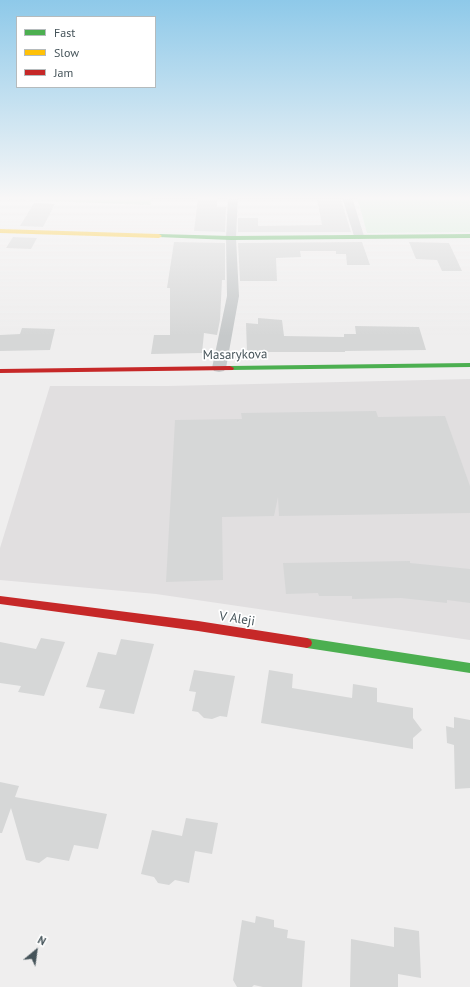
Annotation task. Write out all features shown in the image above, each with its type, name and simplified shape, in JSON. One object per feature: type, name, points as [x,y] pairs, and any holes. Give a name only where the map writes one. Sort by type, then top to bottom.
[{"type":"street","points":[[218,368],[233,296],[231,243]]},
{"type":"street","name":"Masarykova","points":[[0,371],[470,364]]},
{"type":"street","name":"V Aleji","points":[[0,600],[198,626],[470,668]]},
{"type":"shaded area","points":[[470,379],[470,640],[156,594],[0,580],[0,548],[50,386],[168,386]]},
{"type":"building","points":[[9,243],[34,243],[31,249],[6,248]]},
{"type":"building","points":[[174,243],[225,243],[225,280],[222,280],[220,320],[217,335],[204,333],[202,353],[151,354],[154,335],[170,335],[170,288],[167,288]]},
{"type":"building","points":[[238,243],[362,243],[370,265],[347,265],[346,254],[336,254],[336,251],[300,251],[301,257],[276,258],[277,281],[240,281]]},
{"type":"building","points":[[409,243],[449,243],[462,271],[442,271],[437,260],[416,259]]},
{"type":"building","points":[[258,318],[282,320],[284,336],[344,337],[344,334],[356,334],[355,326],[419,327],[426,350],[247,352],[246,323],[258,324]]},
{"type":"building","points":[[22,328],[55,329],[50,350],[0,351],[0,335],[20,334]]},
{"type":"building","points":[[376,411],[378,417],[445,416],[470,486],[470,513],[279,516],[278,497],[274,516],[222,517],[223,580],[166,582],[175,420],[242,419],[241,413]]},
{"type":"building","points":[[410,561],[410,563],[470,569],[470,603],[447,600],[447,603],[401,598],[352,599],[352,596],[319,596],[318,593],[286,594],[283,563]]},
{"type":"building","points":[[41,638],[65,642],[44,696],[18,692],[21,686],[0,683],[0,642],[36,649]]},
{"type":"building","points":[[121,639],[154,644],[134,714],[99,708],[105,690],[86,687],[98,652],[116,655]]},
{"type":"building","points":[[194,670],[235,676],[227,717],[220,716],[212,719],[204,718],[198,712],[192,711],[196,692],[189,691]]},
{"type":"building","points":[[269,670],[293,674],[292,688],[352,698],[353,684],[377,688],[377,702],[413,708],[413,718],[422,730],[413,738],[413,749],[261,723]]},
{"type":"building","points":[[454,717],[470,720],[470,788],[455,789],[454,745],[447,743],[446,726],[454,728]]},
{"type":"building","points":[[0,782],[19,786],[15,797],[107,814],[98,849],[74,845],[69,861],[47,857],[39,863],[26,860],[11,808],[2,833],[0,833]]},
{"type":"building","points":[[186,818],[218,823],[212,854],[195,851],[189,883],[175,880],[169,885],[158,883],[154,877],[141,874],[152,830],[182,836]]},
{"type":"building","points":[[256,916],[274,920],[274,927],[288,930],[287,938],[305,941],[302,987],[263,987],[254,985],[252,987],[237,987],[233,980],[242,920],[255,923]]},
{"type":"building","points":[[394,927],[419,931],[421,978],[398,974],[398,987],[350,987],[351,939],[394,947]]},
{"type":"traffic: fast","points":[[230,368],[470,365]]},
{"type":"traffic: fast","points":[[307,643],[470,668]]},
{"type":"traffic: jam","points":[[0,371],[230,368]]},
{"type":"traffic: jam","points":[[0,600],[198,626],[307,643]]}]
